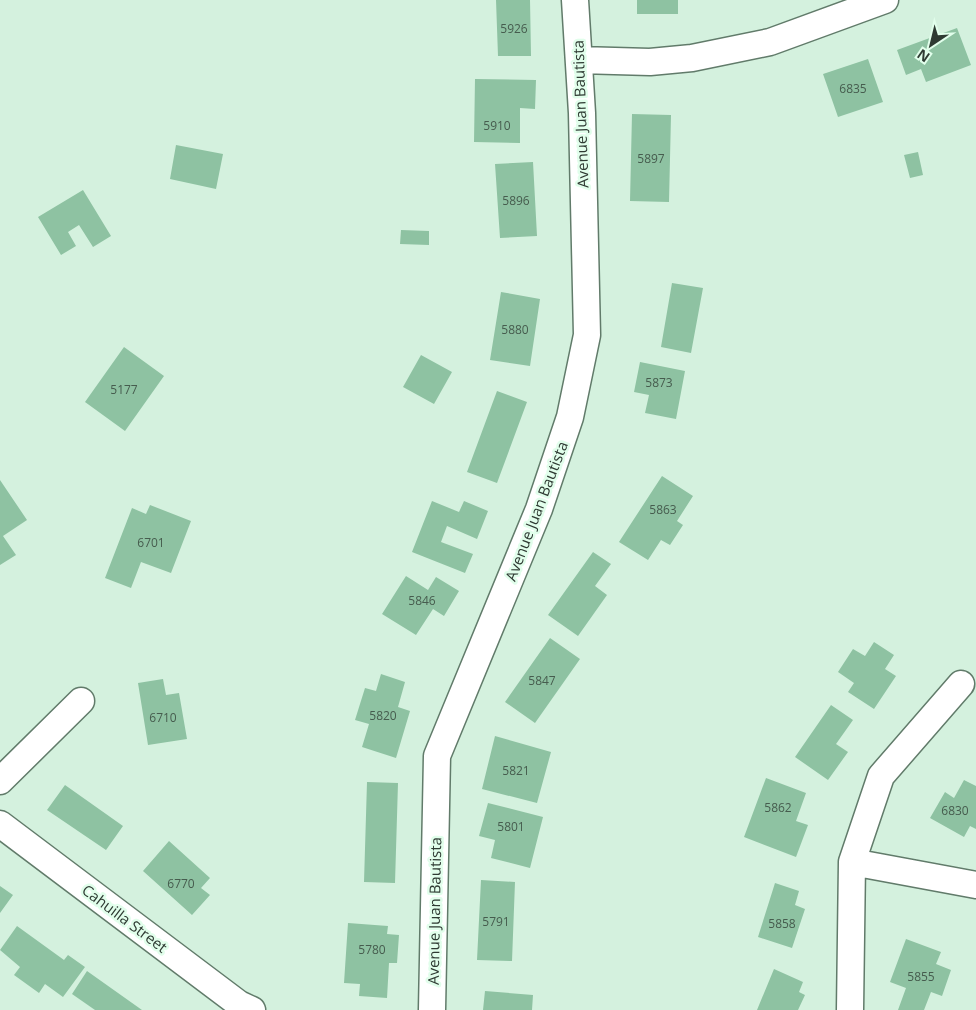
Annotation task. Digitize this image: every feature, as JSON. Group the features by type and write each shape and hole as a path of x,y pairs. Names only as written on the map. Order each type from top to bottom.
{"street":[{"name":"Avenue Juan Bautista","path":"432,1010 437,756 539,509 570,417 586,335 582,113 575,0"},
{"path":"579,60 650,62 692,58 770,42 886,0"},
{"path":"850,1010 852,862 881,776 961,684"},
{"path":"0,781 81,701"},
{"name":"Cahuilla Street","path":"0,824 239,1004 252,1010"},
{"path":"852,862 976,885"}],"building":[{"path":"496,0 530,0 531,56 498,56"},
{"path":"637,0 678,0 678,14 637,14"},
{"path":"957,28 971,65 926,82 921,69 906,75 897,50"},
{"path":"868,59 883,102 838,117 823,74"},
{"path":"475,79 536,80 535,109 520,108 520,143 474,142"},
{"path":"632,114 671,115 669,202 630,201"},
{"path":"176,145 223,154 216,189 170,179"},
{"path":"918,152 923,175 910,178 904,155"},
{"path":"533,162 537,236 500,238 495,164"},
{"path":"83,190 111,236 93,247 79,225 68,232 76,246 61,255 38,217"},
{"path":"401,230 429,231 429,245 400,244"},
{"path":"672,283 703,288 691,353 661,347"},
{"path":"501,292 540,299 530,366 490,360"},
{"path":"124,347 164,376 125,431 85,402"},
{"path":"421,355 452,372 434,404 403,387"},
{"path":"640,362 685,371 676,419 645,413 649,395 634,392"},
{"path":"497,391 527,402 497,483 467,472"},
{"path":"662,476 693,496 677,521 683,525 670,545 661,540 648,560 619,542"},
{"path":"0,480 27,520 3,536 16,555 0,565"},
{"path":"432,501 459,512 464,501 488,511 477,539 447,526 441,542 473,554 465,573 412,552"},
{"path":"150,505 191,521 171,573 141,562 131,588 105,578 132,508 146,514"},
{"path":"593,552 611,564 595,586 607,595 578,636 548,615"},
{"path":"406,576 428,590 436,577 459,591 444,616 433,609 416,635 382,614"},
{"path":"550,638 580,659 535,723 505,702"},
{"path":"874,642 894,655 885,669 896,676 874,709 848,692 854,683 838,672 853,649 865,656"},
{"path":"381,674 405,682 398,707 410,711 396,758 362,747 369,724 355,720 365,688 376,691"},
{"path":"163,679 166,695 179,693 187,739 148,745 138,683"},
{"path":"831,705 853,720 836,744 848,752 828,780 795,757"},
{"path":"495,736 551,752 537,803 482,789"},
{"path":"766,778 806,793 796,821 808,825 796,857 744,837"},
{"path":"964,780 976,786 976,829 970,826 964,837 930,818 945,792 954,798"},
{"path":"367,782 398,783 395,883 364,882"},
{"path":"65,785 123,826 106,850 47,810"},
{"path":"488,803 543,817 530,868 491,858 495,840 479,836"},
{"path":"169,841 210,878 201,888 210,895 192,915 143,871"},
{"path":"481,880 515,882 512,961 477,960"},
{"path":"775,883 799,891 795,905 805,909 792,948 758,937"},
{"path":"0,886 13,895 0,913"},
{"path":"348,923 388,926 387,934 399,935 397,963 389,963 387,998 359,996 360,984 344,983"},
{"path":"17,926 64,960 68,955 85,967 63,997 45,984 39,993 14,975 20,967 0,950"},
{"path":"906,939 941,952 936,964 951,970 942,996 931,992 924,1010 898,1010 906,988 890,982"},
{"path":"774,969 803,982 799,992 805,995 798,1010 757,1010"},
{"path":"87,971 142,1010 95,1010 72,994"},
{"path":"485,991 533,995 532,1010 483,1010"}]}
